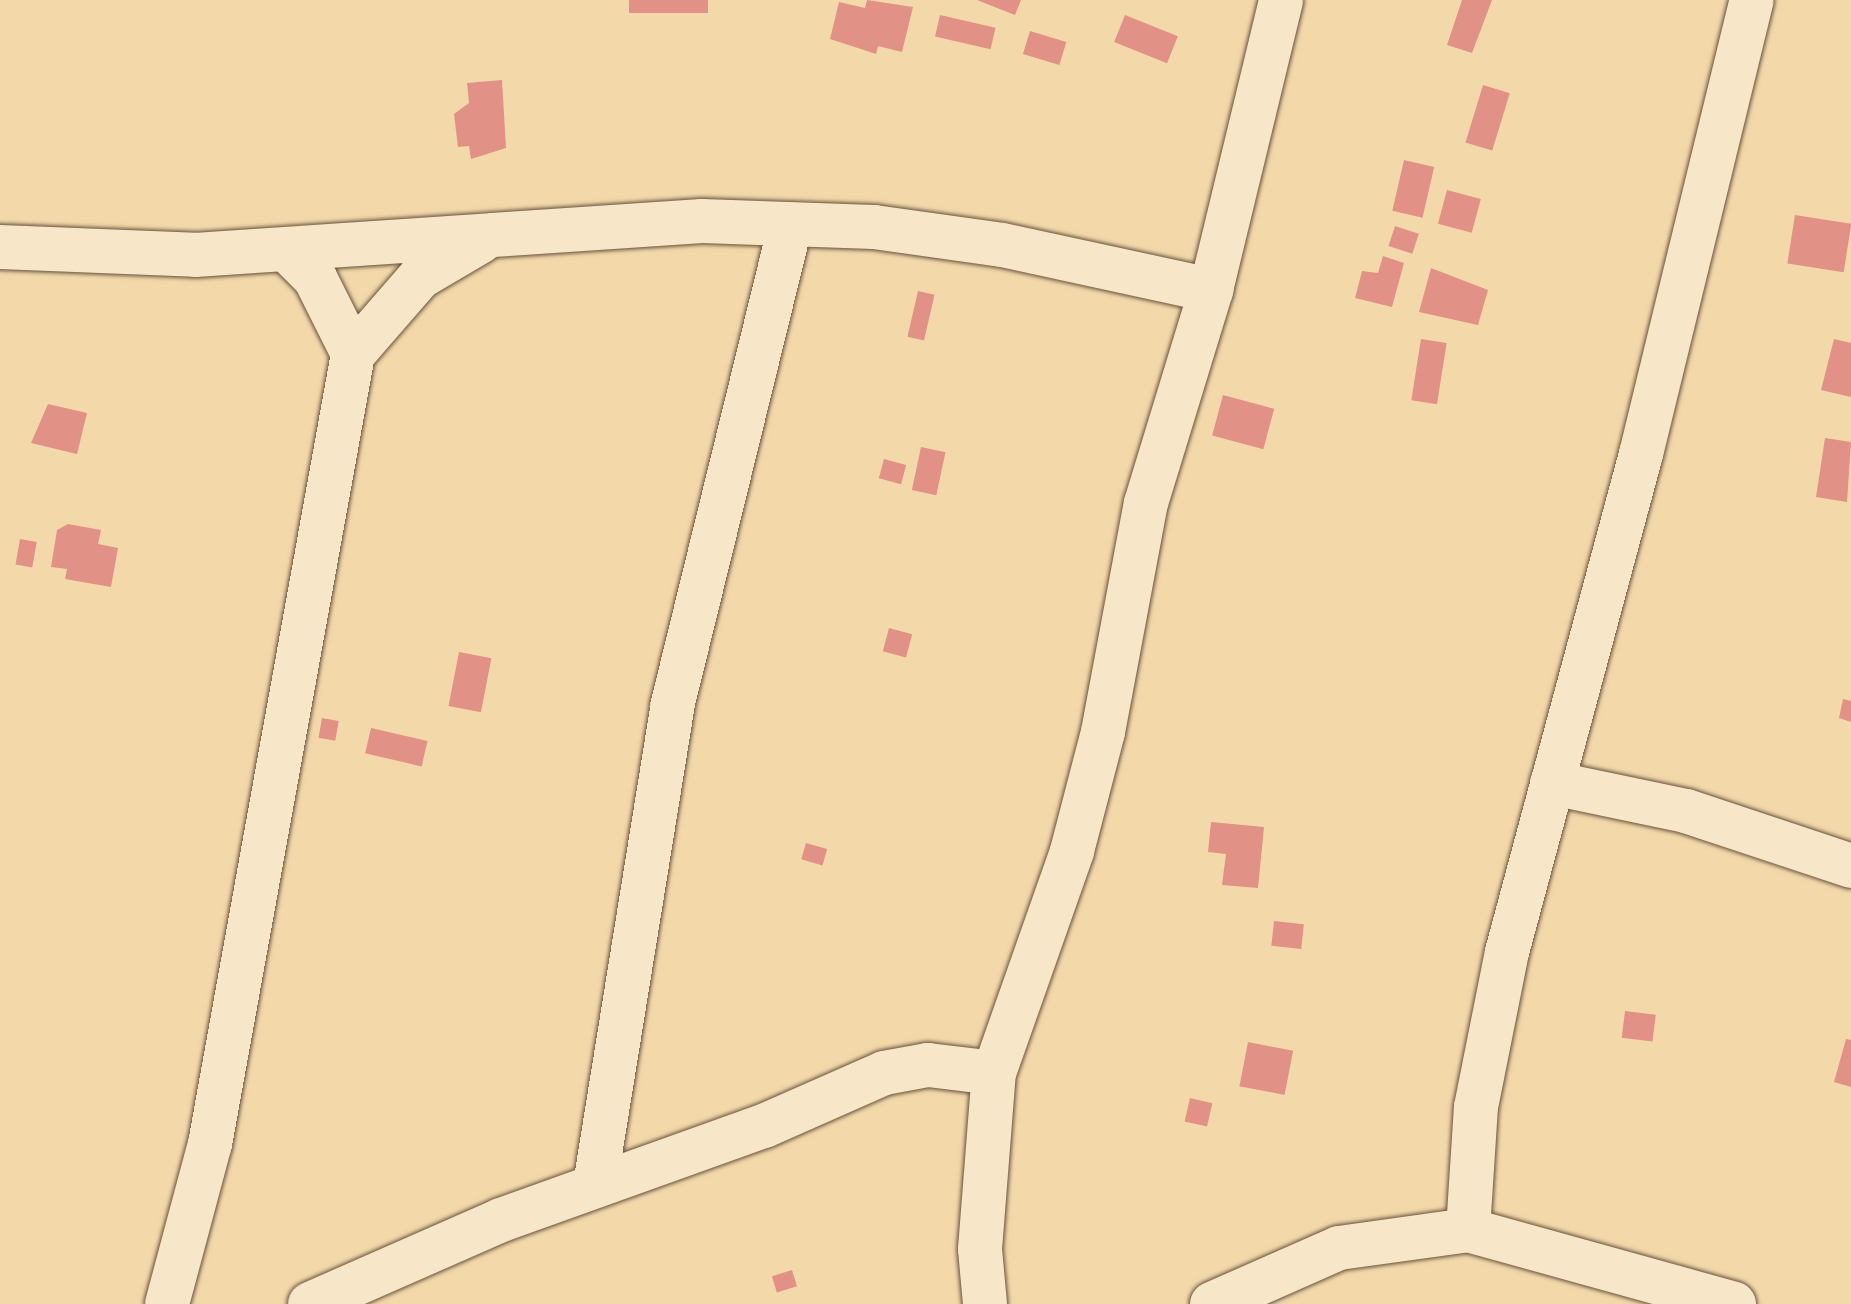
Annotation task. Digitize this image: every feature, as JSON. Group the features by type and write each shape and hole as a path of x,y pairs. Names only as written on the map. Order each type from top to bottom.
{"street":[{"path":"985,1304 980,1249 994,1073 1072,851 1103,732 1146,503 1211,290 1281,0"},
{"path":"1468,1230 1476,1107 1742,3"},
{"path":"0,247 195,255 702,221 790,227 874,227 1002,245 1211,290"},
{"path":"595,1185 672,707 790,227"},
{"path":"167,1304 210,1144 353,354 420,277 491,236"},
{"path":"287,250 315,278 353,354"},
{"path":"1552,783 1686,811 1851,866"},
{"path":"310,1304 595,1185 764,1126 884,1073 928,1065 994,1073"},
{"path":"1212,1304 1339,1248 1468,1230 1734,1304"}],"building":[{"path":"629,0 708,0 708,13 629,13"},
{"path":"867,0 913,7 902,52 878,46 876,54 830,39 839,2 865,8"},
{"path":"977,0 1021,0 1015,15"},
{"path":"1462,0 1492,0 1472,53 1447,45"},
{"path":"940,15 996,28 991,49 935,36"},
{"path":"1125,15 1178,36 1167,63 1114,42"},
{"path":"1030,31 1066,42 1059,65 1023,54"},
{"path":"502,80 506,148 471,159 469,146 458,147 454,114 469,103 467,83"},
{"path":"1483,85 1510,93 1492,151 1465,142"},
{"path":"1404,160 1434,167 1423,218 1392,211"},
{"path":"1447,190 1481,199 1472,233 1438,224"},
{"path":"1795,215 1851,224 1844,272 1787,263"},
{"path":"1395,226 1419,234 1412,254 1389,246"},
{"path":"1383,256 1404,263 1392,307 1355,298 1362,271 1378,273"},
{"path":"1431,268 1488,290 1478,325 1419,312"},
{"path":"918,291 935,295 924,341 907,337"},
{"path":"1421,339 1447,343 1437,404 1411,400"},
{"path":"1834,339 1851,343 1851,397 1821,390"},
{"path":"1223,395 1274,409 1263,449 1212,436"},
{"path":"48,404 87,413 77,454 31,443"},
{"path":"1825,438 1851,442 1847,502 1816,497"},
{"path":"921,447 945,452 936,495 912,490"},
{"path":"884,459 906,465 901,484 879,478"},
{"path":"68,524 101,530 98,544 118,548 111,587 65,579 67,569 51,567 57,530"},
{"path":"20,539 37,542 32,568 15,565"},
{"path":"889,628 912,634 906,657 883,651"},
{"path":"459,652 491,658 481,712 449,706"},
{"path":"1843,699 1851,701 1851,722 1839,718"},
{"path":"322,718 339,721 335,741 319,738"},
{"path":"371,728 428,741 422,766 365,753"},
{"path":"1211,822 1264,827 1258,888 1222,885 1226,854 1208,852"},
{"path":"806,843 827,849 822,865 801,859"},
{"path":"1274,921 1304,924 1301,949 1271,946"},
{"path":"1625,1011 1656,1015 1652,1042 1622,1038"},
{"path":"1846,1039 1851,1040 1851,1087 1834,1082"},
{"path":"1248,1042 1293,1051 1285,1095 1239,1086"},
{"path":"1190,1098 1212,1103 1207,1127 1185,1121"},
{"path":"792,1270 797,1286 777,1292 772,1276"}]}
